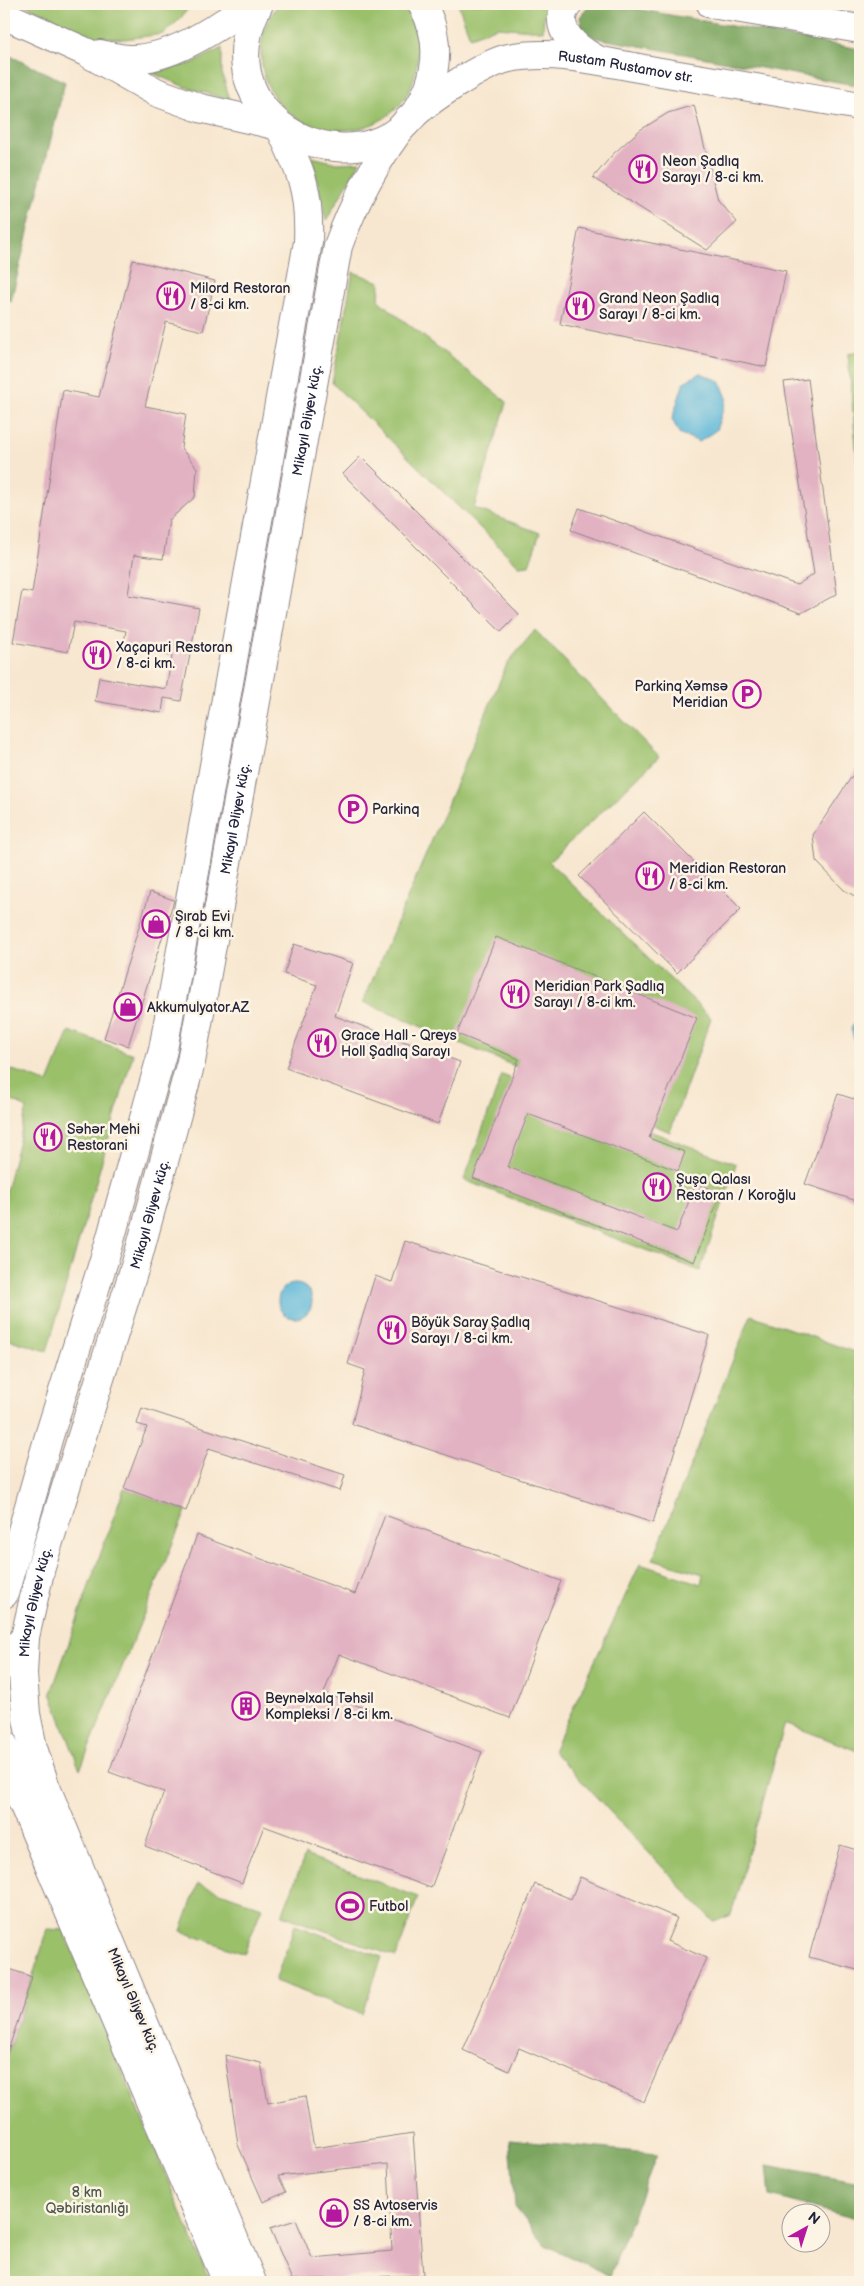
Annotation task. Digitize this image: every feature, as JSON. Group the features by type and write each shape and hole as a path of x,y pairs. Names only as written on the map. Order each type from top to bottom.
{"main road":[{"path":"86,52 131,59 165,53 192,41 252,4"},
{"path":"4,1582 109,1244 165,1041 308,242 307,197 303,176 279,126 260,104 248,78 245,50 250,21 259,4"},
{"name":"Mikayıl Əliyev küç.","path":"252,2282 45,1785 26,1714 22,1674 25,1637 41,1567 138,1256 191,1062 338,246 366,185 424,98 434,73 436,45 430,18 422,4"},
{"path":"568,4 562,17 562,29 570,41 600,62"},
{"path":"711,4 860,29"},
{"path":"4,15 86,52 156,92 200,108 279,126"},
{"name":"Rustam Rustamov str.","path":"279,126 299,138 321,146 345,148 368,144 389,135 455,84 486,66 509,58 563,56 860,106"},
{"path":"4,1594 13,1556"},
{"path":"4,1665 25,1637"},
{"path":"4,1745 19,1794 227,2282"}],"green space":[{"path":"23,4 192,4 179,20 163,34 125,39 93,37"},
{"path":"278,4 401,4 413,24 418,48 417,64 406,97 384,118 357,129 327,129 299,119 276,100 263,71 263,34 267,22"},
{"path":"458,4 545,4 543,31 497,27 470,37"},
{"path":"590,4 609,4 860,49 860,86 596,38 584,30 580,17"},
{"path":"222,48 222,73 230,100 185,87 152,73 193,63"},
{"path":"4,53 65,82 11,301 4,297"},
{"path":"312,157 337,163 360,162 326,221"},
{"path":"353,272 380,282 379,301 507,402 474,508 540,533 529,565 519,566 332,383"},
{"path":"860,352 860,492 848,354"},
{"path":"535,630 659,757 549,862 711,1018 670,1132 363,1002 507,664"},
{"path":"69,1031 133,1054 47,1351 4,1338 4,1199 27,1108 4,1097 4,1070 5,1067 48,1083"},
{"path":"502,1075 736,1164 700,1271 464,1180"},
{"path":"751,1315 860,1354 860,1752 785,1723 731,1915 714,1922 553,1751 640,1564 701,1584 703,1574 653,1559"},
{"path":"124,1488 186,1511 80,1770 51,1693"},
{"name":"Futbol","path":"305,1855 418,1897 396,1957 282,1915"},
{"path":"198,1884 262,1907 244,1954 181,1931"},
{"path":"295,1925 382,1957 362,2014 275,1981"},
{"name":"8 km Qəbiristanlığı","path":"48,1929 64,1930 210,2282 4,2282 4,2064"},
{"path":"510,2139 657,2154 610,2276 545,2245 515,2207"},
{"path":"767,2165 860,2182 860,2220 832,2213 832,2204 800,2204 770,2196"}],"water":[{"path":"700,373 720,381 727,398 716,430 699,442 679,433 672,419 684,382"},
{"path":"860,1018 860,1042 854,1039 851,1029 856,1020"},
{"path":"295,1284 302,1285 307,1289 311,1294 311,1308 307,1313 302,1317 295,1318 288,1317 283,1313 279,1308 278,1301 279,1294 283,1289 288,1285"}],"building":[{"path":"694,105 718,200 737,222 707,250 593,178 613,154 640,130 668,113"},
{"path":"579,228 786,271 766,367 560,324"},
{"path":"133,260 215,281 203,331 166,322 145,406 186,414 181,448 197,468 195,497 169,520 163,559 134,555 128,595 199,608 181,701 164,698 162,713 95,701 99,677 166,689 172,656 123,647 126,631 74,622 68,652 13,642 22,591 32,593 63,390 99,397"},
{"path":"808,379 837,594 801,613 571,530 579,508 797,585 814,574 784,382"},
{"path":"361,456 519,614 501,632 343,474"},
{"path":"860,764 860,899 844,890 816,861 813,835"},
{"path":"644,812 741,909 677,973 579,876"},
{"path":"150,892 174,900 128,1046 104,1038"},
{"path":"496,937 697,1018 649,1138 685,1152 678,1171 528,1114 508,1167 677,1232 696,1183 721,1193 694,1262 473,1178 519,1059 457,1034"},
{"path":"294,944 353,963 335,1016 460,1062 438,1124 286,1068 317,985 284,974"},
{"path":"838,1094 860,1101 860,1202 805,1184"},
{"path":"405,1241 709,1335 653,1523 352,1424 365,1370 348,1364 375,1276 392,1282"},
{"path":"142,1408 345,1475 340,1491 209,1448 186,1511 124,1488 147,1427 137,1424"},
{"name":"Beynəlxalq Təhsil Kompleksi / 8-ci km.","path":"385,1515 561,1581 510,1718 339,1654 324,1693 482,1752 431,1888 264,1826 242,1883 145,1846 164,1792 109,1772 197,1535 355,1594"},
{"path":"840,1845 860,1851 860,1958 857,1970 809,1957"},
{"path":"580,1877 677,1918 667,1941 706,1958 644,2102 519,2048 509,2071 463,2050 535,1884 571,1899"},
{"path":"4,1967 32,1977 7,2054 4,2054"},
{"path":"225,2055 261,2063 268,2103 305,2096 314,2148 413,2133 423,2275 292,2280 270,2228 296,2220 312,2258 392,2251 388,2164 278,2176 286,2192 263,2202 238,2145"}],"place":[{"name":"Neon Şadlıq Sarayı / 8-ci km.","path":"643,169"},
{"name":"Milord Restoran / 8-ci km.","path":"171,296"},
{"name":"Grand Neon Şadlıq Sarayı / 8-ci km.","path":"580,306"},
{"name":"Xaçapuri Restoran / 8-ci km.","path":"97,655"},
{"name":"Parkinq Xəmsə Meridian","path":"747,694"},
{"name":"Parkinq","path":"353,809"},
{"name":"Meridian Restoran / 8-ci km.","path":"650,876"},
{"name":"Şırab Evi / 8-ci km.","path":"156,924"},
{"name":"Meridian Park Şadlıq Sarayı / 8-ci km.","path":"515,994"},
{"name":"Akkumulyator.AZ","path":"128,1007"},
{"name":"Grace Hall - Qreys Holl Şadlıq Sarayı","path":"322,1043"},
{"name":"Səhər Mehi Restorani","path":"48,1137"},
{"name":"Şuşa Qalası Restoran / Koroğlu","path":"657,1187"},
{"name":"Böyük Saray Şadlıq Sarayı / 8-ci km.","path":"392,1330"},
{"name":"Beynəlxalq Təhsil Kompleksi / 8-ci km.","path":"246,1706"},
{"name":"Futbol","path":"350,1906"},
{"name":"SS Avtoservis / 8-ci km.","path":"334,2213"}]}
